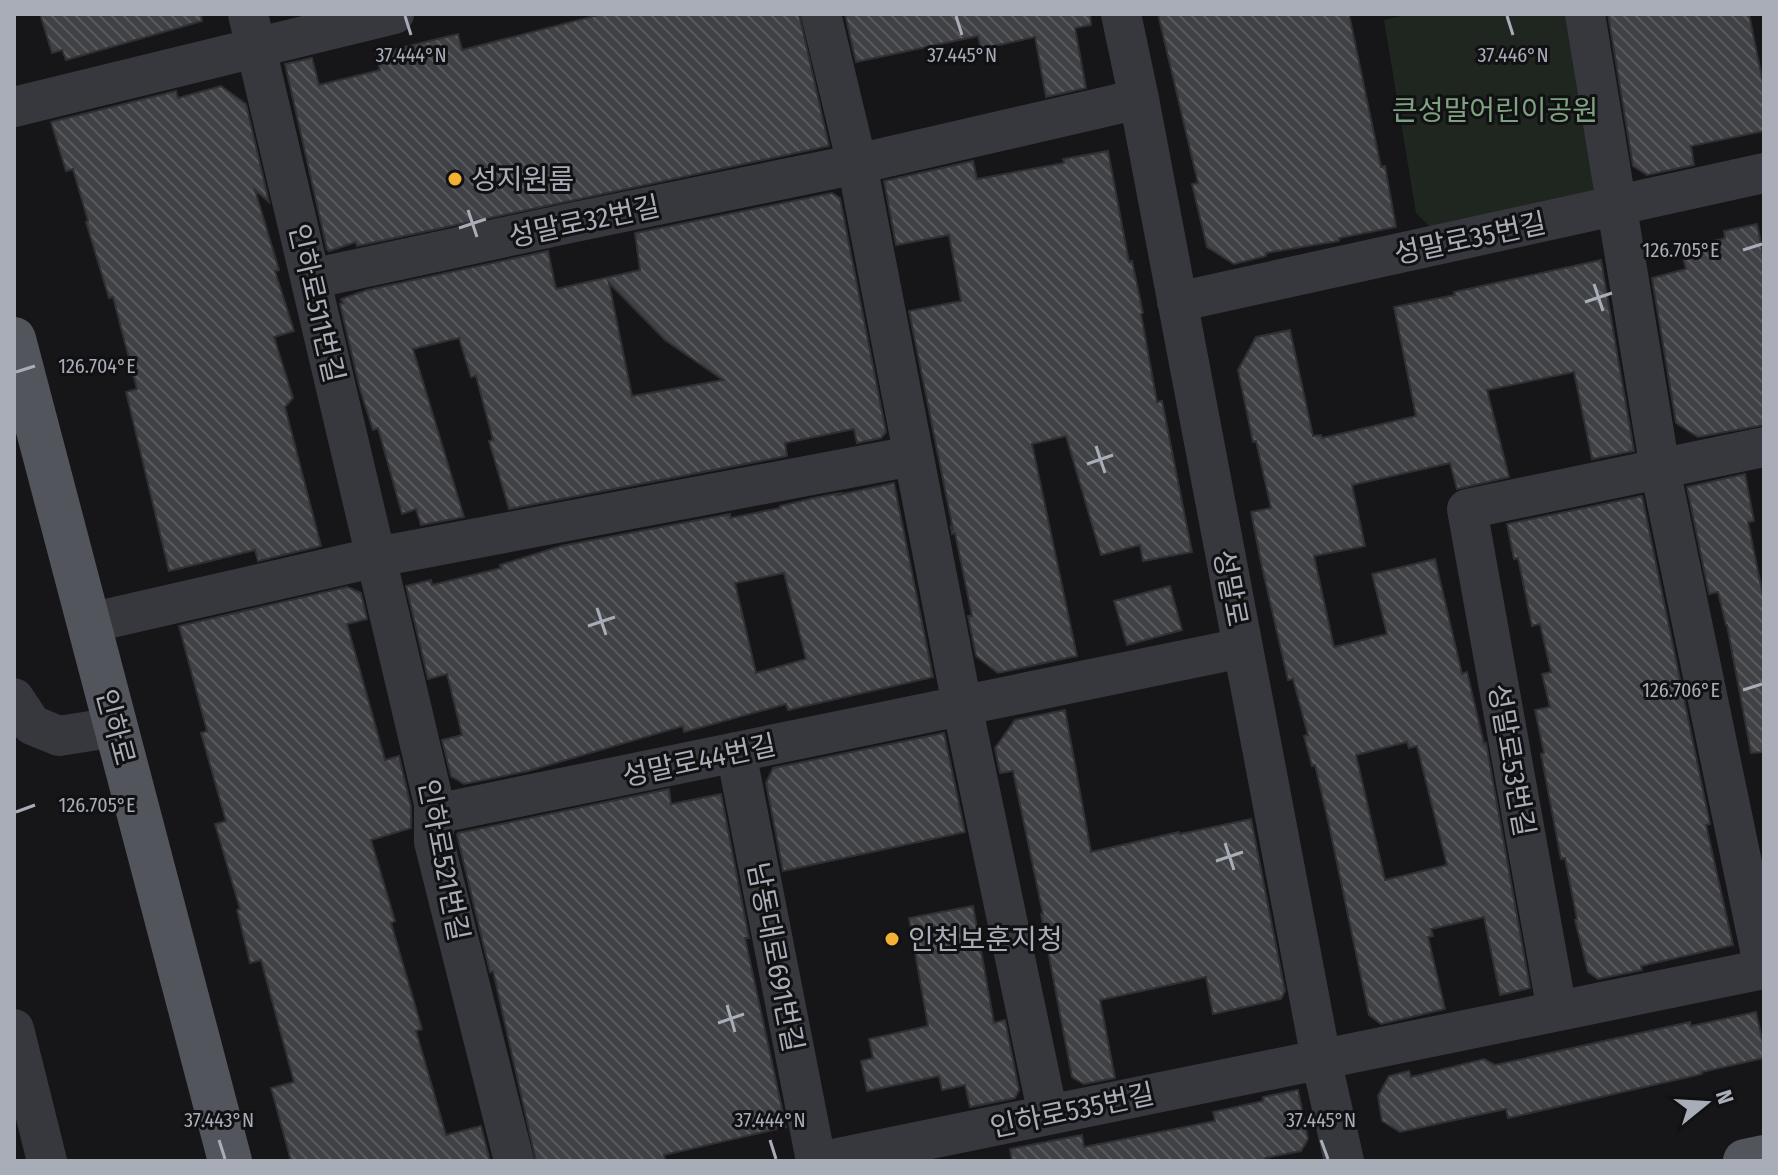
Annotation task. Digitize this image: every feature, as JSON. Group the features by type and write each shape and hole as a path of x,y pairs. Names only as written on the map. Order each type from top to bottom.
{"main road":[{"name":"인하로","path":"14,339 230,1161"},
{"path":"1745,1161 1764,1157"}],"street":[{"path":"14,107 253,31 394,14"},
{"path":"821,14 857,164 962,705 1048,1115"},
{"name":"성말로","path":"1121,14 1321,1059 1344,1161"},
{"path":"1321,1059 1764,969 1660,469 1585,14"},
{"name":"인하로511번길","path":"253,31 377,557"},
{"name":"성말로32번길","path":"311,279 857,164 1139,99"},
{"name":"성말로35번길","path":"1177,302 1764,173"},
{"path":"1660,469 1764,447"},
{"path":"89,623 377,557 912,456"},
{"name":"성말로53번길","path":"1557,1011 1467,509 1660,469"},
{"name":"인하로521번길","path":"377,557 435,814 434,842 514,1161"},
{"name":"성말로44번길","path":"435,814 1242,648"},
{"path":"14,698 32,725 59,736 116,727"},
{"name":"남동대로691번길","path":"736,752 816,1161"},
{"path":"14,1029 47,1161"},
{"name":"인하로535번길","path":"823,1161 1321,1059"}],"green space":[{"name":"큰성말어린이공원","path":"1410,14 1574,14 1603,184 1591,200 1434,231 1416,213 1384,20"}],"building":[{"path":"40,14 201,14 202,21 66,60 62,50 52,53"},
{"path":"602,14 799,14 829,146 357,246 356,242 329,251 327,249 285,64 312,58 319,85 380,70 376,54 458,34 462,50"},
{"path":"845,14 1090,14 1091,25 1075,28 1086,88 1046,97 1035,37 981,49 978,36 856,62"},
{"path":"1158,14 1349,14 1381,167 1385,166 1396,227 1339,238 1339,241 1266,253 1266,256 1234,264 1207,247 1192,184 1198,183"},
{"path":"1608,14 1749,14 1764,88 1764,131 1691,146 1694,165 1647,175 1633,166"},
{"path":"221,86 246,104 269,202 255,190 294,331 274,337 293,398 285,407 321,546 258,561 255,550 169,571 126,392 137,389 113,297 109,298 73,169 66,171 51,122 176,91 178,98"},
{"path":"1108,151 1129,262 1132,261 1143,313 1157,402 1162,401 1192,552 1143,561 1140,545 1101,555 1066,436 1032,444 1077,656 998,673 976,656 968,616 972,616 955,533 952,534 909,311 961,301 949,235 896,245 884,181 973,161 977,179 1064,163 1063,159"},
{"path":"832,193 840,198 886,432 881,438 857,443 854,429 785,443 787,456 509,509 489,441 493,440 476,376 471,377 459,338 413,349 464,517 421,525 416,509 402,514 378,428 373,430 360,389 341,299 367,290 548,251 556,289 640,270 635,233","holes":["609,283 665,340 723,380 632,396"]},
{"path":"1757,224 1764,259 1764,425 1698,437 1676,423 1652,278 1686,269 1681,250 1725,238 1724,231"},
{"path":"1601,260 1634,451 1592,459 1574,372 1487,390 1509,477 1457,489 1450,463 1352,485 1365,546 1314,556 1334,647 1387,634 1372,574 1435,559 1462,674 1467,672 1486,743 1530,988 1500,995 1484,917 1431,929 1433,936 1428,937 1445,1009 1381,1024 1369,1015 1329,825 1315,765 1312,766 1304,736 1308,735 1293,679 1288,680 1262,567 1251,512 1271,508 1238,370 1256,337 1290,330 1313,436 1321,435 1322,438 1416,416 1394,307 1455,295 1454,292","holes":["1407,742 1409,748 1417,746 1447,865 1385,880 1356,755"]},
{"path":"1745,474 1754,521 1748,522 1764,601 1764,752 1751,753 1727,625 1718,592 1709,594 1687,487"},
{"path":"894,483 933,677 788,710 786,704 684,732 683,726 528,771 464,784 451,776 442,740 462,735 447,674 428,679 406,586 431,580 432,585 501,568 500,565 561,546 730,514 730,518 840,493 838,495","holes":["784,573 806,659 756,673 735,583"]},
{"path":"1642,496 1710,824 1706,825 1733,945 1598,979 1588,972 1575,920 1565,858 1561,859 1541,754 1544,753 1535,710 1550,707 1542,674 1551,672 1540,624 1532,626 1518,558 1514,559 1507,524"},
{"path":"1170,586 1182,630 1127,645 1114,601"},
{"path":"347,587 361,593 367,619 347,624 385,760 399,756 411,807 411,828 371,840 422,1029 416,1031 446,1135 481,1126 490,1161 291,1161 271,1088 294,1082 261,960 250,963 237,910 240,909 215,824 226,821 201,733 207,731 179,626"},
{"path":"1065,710 1091,852 1251,819 1285,991 1281,999 1213,1014 1206,977 1100,1000 1115,1078 1084,1084 1072,1077 1013,771 1000,773 995,748 1015,720"},
{"path":"944,733 965,832 783,871 766,783 773,768"},
{"path":"669,789 671,804 721,794 749,938 745,938 786,1127 664,1155 666,1161 536,1161 493,971 490,972 457,835"},
{"path":"973,906 994,1023 1005,1020 1019,1090 1015,1098 970,1107 965,1085 942,1090 939,1076 867,1091 861,1061 873,1058 869,1039 928,1026 909,918"},
{"path":"1756,1012 1764,1058 1508,1118 1506,1109 1400,1132 1382,1121 1378,1096 1389,1076 1409,1071 1411,1077 1484,1059 1495,1065 1690,1022 1691,1026"},
{"path":"1298,1090 1308,1139 1301,1151 1265,1158 1266,1161 1012,1161 1010,1149 1082,1135 1084,1147 1215,1121 1213,1112"}],"place":[{"name":"성지원룸","path":"455,179"},
{"name":"인천보훈지청","path":"892,939"}]}
